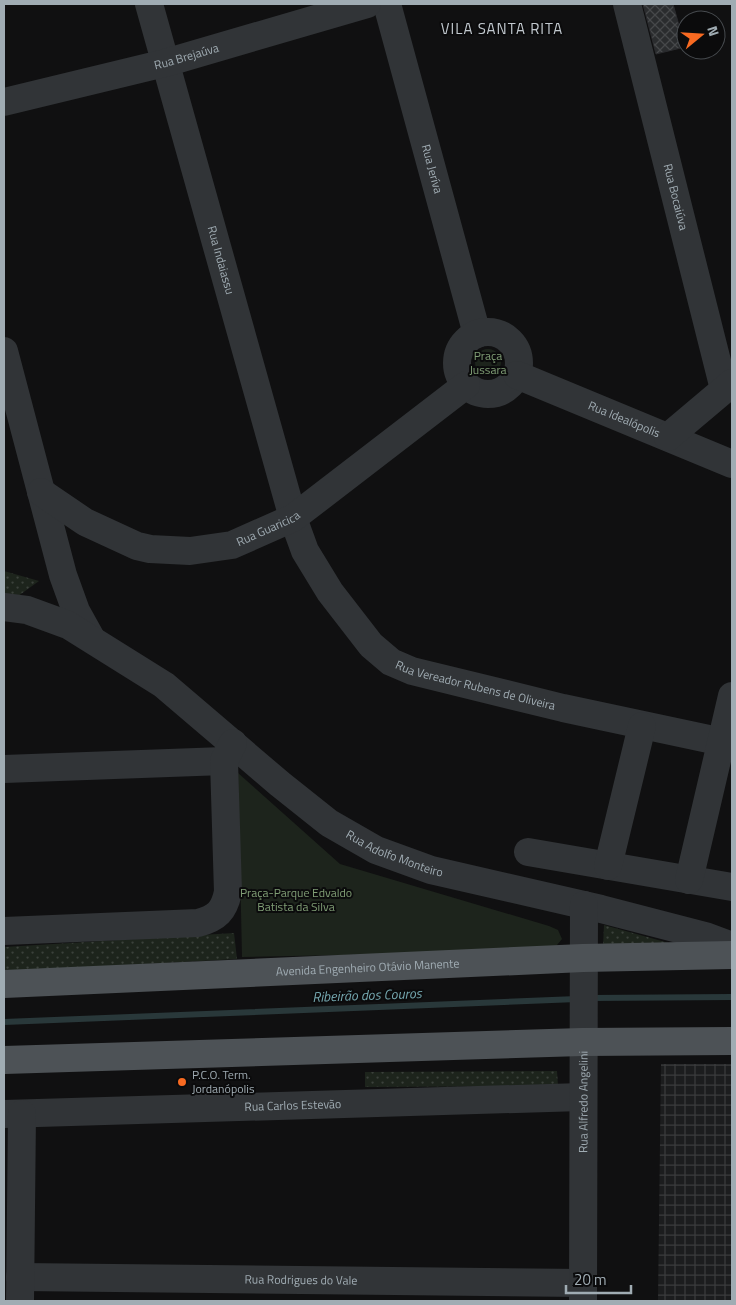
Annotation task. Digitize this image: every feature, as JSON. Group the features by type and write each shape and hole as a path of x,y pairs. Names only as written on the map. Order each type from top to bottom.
{"main road":[{"name":"Avenida Engenheiro Otávio Manente","path":"4,984 583,967 732,955"},
{"path":"4,1060 582,1032 732,1040"}],"street":[{"name":"Rua Indaiassu","path":"149,4 293,518"},
{"name":"Rua Brejaúva","path":"4,102 165,63 367,4"},
{"name":"Rua Jeríva","path":"387,4 477,334"},
{"name":"Rua Bocaiúva","path":"626,4 728,386"},
{"path":"497,333 514,345 519,365 517,375 504,390 494,394 484,394 466,385 457,367 458,356 465,343 477,334 497,333"},
{"path":"4,351 63,574"},
{"name":"Rua Idealópolis","path":"517,375 732,464"},
{"name":"Rua Guaricica","path":"41,492 106,533 150,549 190,551 222,547 250,538 293,518 466,385"},
{"path":"668,437 728,386"},
{"name":"Rua Vereador Rubens de Oliveira","path":"293,518 305,552 330,592 371,645 391,662 412,671 642,726 727,743"},
{"name":"Rua Adolfo Monteiro","path":"17,609 54,594 63,574"},
{"name":"Rua Adolfo Monteiro","path":"63,574 76,612 91,638"},
{"name":"Rua Adolfo Monteiro","path":"17,609 68,625 164,685 228,752 280,784 329,823 376,850 431,870 584,905 706,936 732,946"},
{"path":"689,880 727,743 732,696"},
{"path":"608,866 642,726"},
{"path":"4,769 228,752 228,892 223,911 198,923 4,931"},
{"path":"528,852 732,887"},
{"name":"Rua Alfredo Angelini","path":"583,1292 582,1032 584,905"},
{"name":"Rua Carlos Estevão","path":"13,1114 582,1097"},
{"path":"13,1114 20,1289"},
{"name":"Rua Rodrigues do Vale","path":"20,1289 583,1292"}],"shaded area":[{"path":"661,1064 732,1064 732,1301 658,1301"}],"green space":[{"name":"Praça Jussara","path":"488,349 497,353 501,362 497,371 488,375 479,371 475,362 479,353"},
{"path":"4,571 39,581 14,599 4,598"},
{"name":"Praça-Parque Edvaldo Batista da Silva","path":"238,773 340,864 549,926 558,930 562,939 552,951 242,957"},
{"path":"604,925 676,945 603,947"},
{"path":"234,933 237,959 4,972 4,947"},
{"path":"557,1071 558,1086 365,1087 365,1072"}],"building":[{"path":"643,4 673,4 676,15 676,49 656,54"}],"waterway":[{"name":"Ribeirão dos Couros","path":"590,998 732,997"},
{"name":"Ribeirão dos Couros","path":"4,1022 577,999"}],"place":[{"name":"P.C.O. Term. Jordanópolis","path":"182,1082"}],"district":[{"name":"VILA SANTA RITA","path":"502,29"}]}
